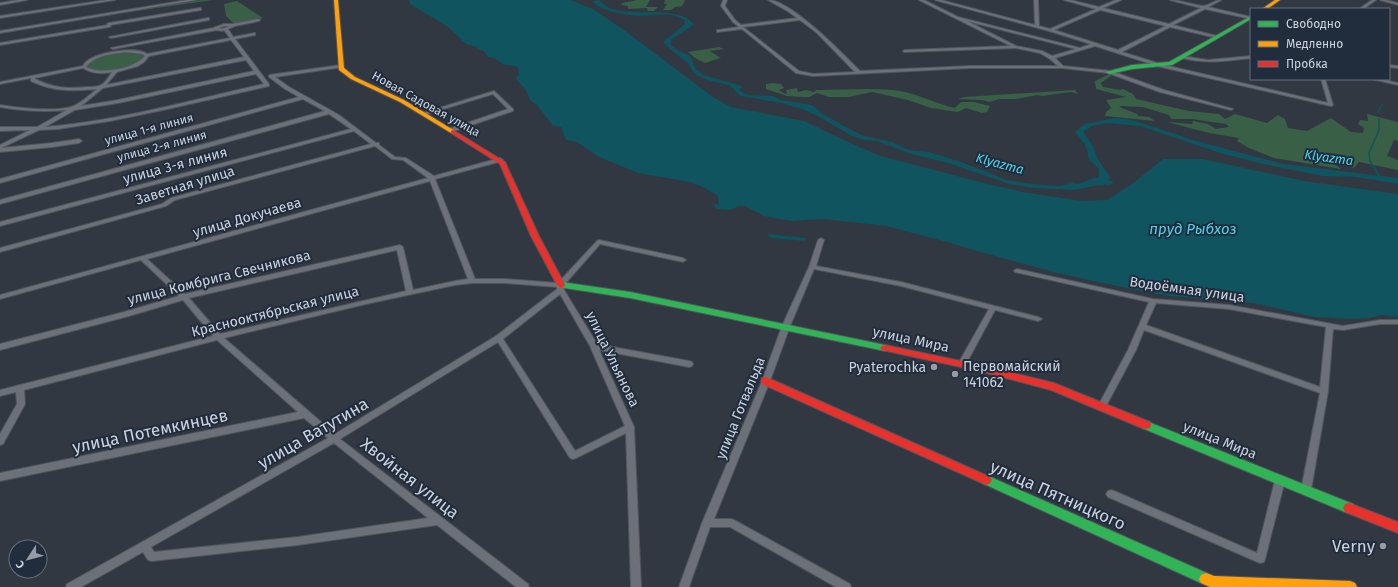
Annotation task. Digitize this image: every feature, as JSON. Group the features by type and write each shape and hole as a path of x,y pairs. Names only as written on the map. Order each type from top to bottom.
{"street":[{"path":"0,4 25,0"},
{"path":"108,0 112,14"},
{"path":"0,17 113,0"},
{"path":"0,32 194,0"},
{"path":"336,0 341,68 271,76 287,88 330,112 377,144 394,158 404,159 432,178 472,281"},
{"path":"725,0 723,6 742,27 798,72 813,75 970,67 1062,67 1109,72 1162,90 1231,109"},
{"path":"770,0 790,11 818,32 858,72"},
{"path":"921,0 1016,47"},
{"path":"937,0 1037,26 1120,51 1163,66 1331,105 1323,80"},
{"path":"1036,0 1037,26"},
{"path":"1066,0 1216,37"},
{"path":"1050,30 1119,0"},
{"path":"1172,0 1250,18"},
{"path":"1120,51 1219,0"},
{"path":"1266,8 1278,0"},
{"path":"1362,8 1374,0"},
{"path":"1385,0 1398,3"},
{"path":"0,44 202,9 210,20 111,37"},
{"path":"105,15 109,25 114,50"},
{"path":"959,18 1081,49"},
{"path":"1109,72 1132,67 1163,66 1170,64 1250,18"},
{"path":"718,31 800,19"},
{"path":"215,29 218,24 233,25 258,20"},
{"path":"0,83 84,67 86,63 93,59 114,50 215,29 226,30 232,28 233,25"},
{"path":"0,129 57,127 125,116 267,84 226,30"},
{"path":"114,50 137,51 146,55 254,34"},
{"path":"1052,58 1096,44"},
{"path":"905,51 1016,47 1041,52 1052,58 1062,67"},
{"path":"84,67 86,70 94,72 116,70 139,64 145,60 146,55"},
{"path":"1183,57 1195,61 1250,57"},
{"path":"33,77 33,80 43,86 64,89 102,87 247,58"},
{"name":"Новая Садовая улица","path":"341,68 351,77 391,96 500,160"},
{"path":"0,148 74,108 112,78 116,70"},
{"path":"0,106 22,109 74,108 109,103 257,72"},
{"path":"1379,80 1398,84"},
{"path":"422,114 494,92 511,110 451,130"},
{"name":"улица 1-я линия","path":"0,181 304,97"},
{"name":"улица 2-я линия","path":"0,202 330,112"},
{"name":"улица 3-я линия","path":"0,224 355,129"},
{"path":"0,148 45,146 79,141"},
{"name":"Заветная улица","path":"0,250 164,205 172,199 377,144"},
{"name":"улица Докучаева","path":"0,297 500,160"},
{"name":"улица Ульянова","path":"500,160 503,163 535,236 594,346 630,427 636,587"},
{"name":"улица Готвальда","path":"684,587 707,523 766,381 786,326 812,266 821,240"},
{"name":"улица Ватутина","path":"72,587 334,439 499,338 561,287 599,242 683,260"},
{"name":"улица Комбрига Свечникова","path":"0,347 184,297 400,247 410,292"},
{"name":"Хвойная улица","path":"142,258 184,297 218,337 334,439 524,587"},
{"path":"812,266 901,284 1038,319"},
{"name":"Водоёмная улица","path":"1017,271 1153,300 1229,307 1342,328 1380,322 1398,322"},
{"name":"Краснооктябрьская улица","path":"0,393 218,337 410,292 472,281 505,280 561,287"},
{"name":"улица Мира","path":"561,287 630,295 786,326 962,364 1054,387 1398,528"},
{"path":"1102,406 1132,350 1153,300"},
{"path":"962,364 993,308"},
{"path":"1142,326 1324,392"},
{"path":"1306,490 1324,392 1330,326"},
{"path":"499,338 573,456 630,427"},
{"path":"594,346 689,364"},
{"name":"улица Пятницкого","path":"766,381 1213,582 1350,587"},
{"path":"0,442 21,404 20,388"},
{"name":"улица Потемкинцев","path":"0,477 306,414"},
{"path":"1111,494 1260,559 1280,480"},
{"path":"145,547 152,557 298,541 438,521"},
{"path":"707,523 731,523 846,587"}],"green space":[{"path":"201,0 213,0 115,14 120,13"},
{"path":"637,0 650,0 646,7 658,7 654,11 648,11 647,8 628,9 628,6 621,5 622,3"},
{"path":"665,0 685,0 682,6 675,7 671,10 663,10 667,4 664,4"},
{"path":"237,1 263,18 235,25 226,16 224,4"},
{"path":"719,47 724,49 710,51 721,58 705,63 695,58 688,52"},
{"path":"129,52 142,54 145,56 133,65 116,70 100,71 88,66 95,59 100,57"},
{"path":"1110,74 1112,75 1101,83 1103,87 1120,90 1123,89 1133,94 1136,99 1189,111 1219,114 1225,119 1235,114 1267,123 1278,115 1285,119 1288,128 1307,131 1331,118 1351,132 1363,133 1364,128 1358,124 1360,120 1368,121 1367,114 1398,122 1398,141 1394,140 1387,156 1398,160 1398,170 1359,162 1354,168 1332,162 1341,169 1274,158 1249,148 1237,141 1239,138 1209,133 1167,122 1192,124 1193,121 1208,124 1216,129 1229,127 1226,124 1192,119 1171,119 1169,115 1143,107 1119,106 1139,116 1149,117 1155,121 1105,116 1106,112 1111,108 1106,100 1126,97 1096,89 1095,81"},
{"path":"766,84 781,84 784,88 779,90 785,94 787,93 786,90 797,88 798,92 806,90 814,92 816,90 884,89 909,93 955,108 961,102 974,102 990,106 987,112 982,113 966,108 958,112 931,108 908,100 872,92 849,97 829,97 817,93 809,97 787,96 766,89"},
{"path":"1075,90 1078,94 1071,92 1042,96 1038,95 1016,99 999,99 990,102 982,100 958,99 964,97"}],"water":[{"name":"пруд Рыбхоз","path":"409,0 570,0 593,9 624,30 713,97 731,107 804,121 881,156 1023,192 1082,201 1107,200 1132,184 1163,159 1203,159 1304,181 1398,194 1398,317 1382,315 1369,318 1352,319 1315,317 1253,303 1169,296 1057,273 886,226 823,219 792,221 764,216 745,206 739,206 730,210 717,209 713,205 719,204 718,196 703,187 690,182 638,173 599,157 577,142 566,140 561,127 553,126 537,105 530,100 526,90 515,78 519,75 518,67 503,64 494,58 488,57 484,51 477,49 477,47 466,44 448,27 410,4"},
{"path":"599,0 608,7 619,11 659,12 684,17 693,23 693,25 672,39 670,44 675,49 690,56 696,69 704,75 742,86 743,87 739,89 743,93 750,95 773,96 781,100 812,105 824,115 861,135 892,142 909,150 929,152 961,162 1007,180 1059,186 1072,183 1078,184 1094,178 1099,178 1099,169 1089,159 1086,146 1075,132 1086,123 1113,118 1127,119 1142,123 1196,141 1283,164 1398,178 1398,184 1356,177 1323,176 1263,164 1220,153 1140,126 1108,123 1092,126 1084,131 1084,133 1093,146 1097,158 1110,177 1109,180 1114,183 1107,185 1103,184 1105,186 1099,185 1073,190 1034,188 1009,184 948,163 911,154 877,141 864,140 852,136 816,115 802,109 781,103 741,96 730,86 705,79 695,74 689,64 663,42 685,24 684,20 679,17 668,15 639,16 613,12 601,7 593,1"},
{"path":"767,235 805,238 805,241 772,238"}],"waterway":[{"path":"1378,113 1382,104"},
{"path":"1379,119 1379,130 1369,153 1370,161 1380,177"}],"traffic: fast":[{"path":"1109,72 1132,67 1170,64 1250,18"},
{"path":"561,285 630,295 885,348"},
{"path":"1146,425 1349,508"},
{"path":"986,480 1206,579"}],"traffic: slow":[{"path":"336,0 341,69 353,78 402,101 453,132"},
{"path":"1266,8 1278,0"},
{"path":"1206,579 1213,582 1350,587"}],"traffic: jam":[{"path":"453,132 503,163 535,236 561,285"},
{"path":"885,348 975,367 1054,387 1146,425"},
{"path":"766,381 986,480"},
{"path":"1349,508 1398,528"}],"place":[{"name":"Pyaterochka","path":"934,367"},
{"name":"Первомайский 141062","path":"955,374"},
{"name":"Verny","path":"1383,546"}],"water label":[{"name":"Klyazma","path":"1329,157"},
{"name":"Klyazma","path":"1000,163"}]}
